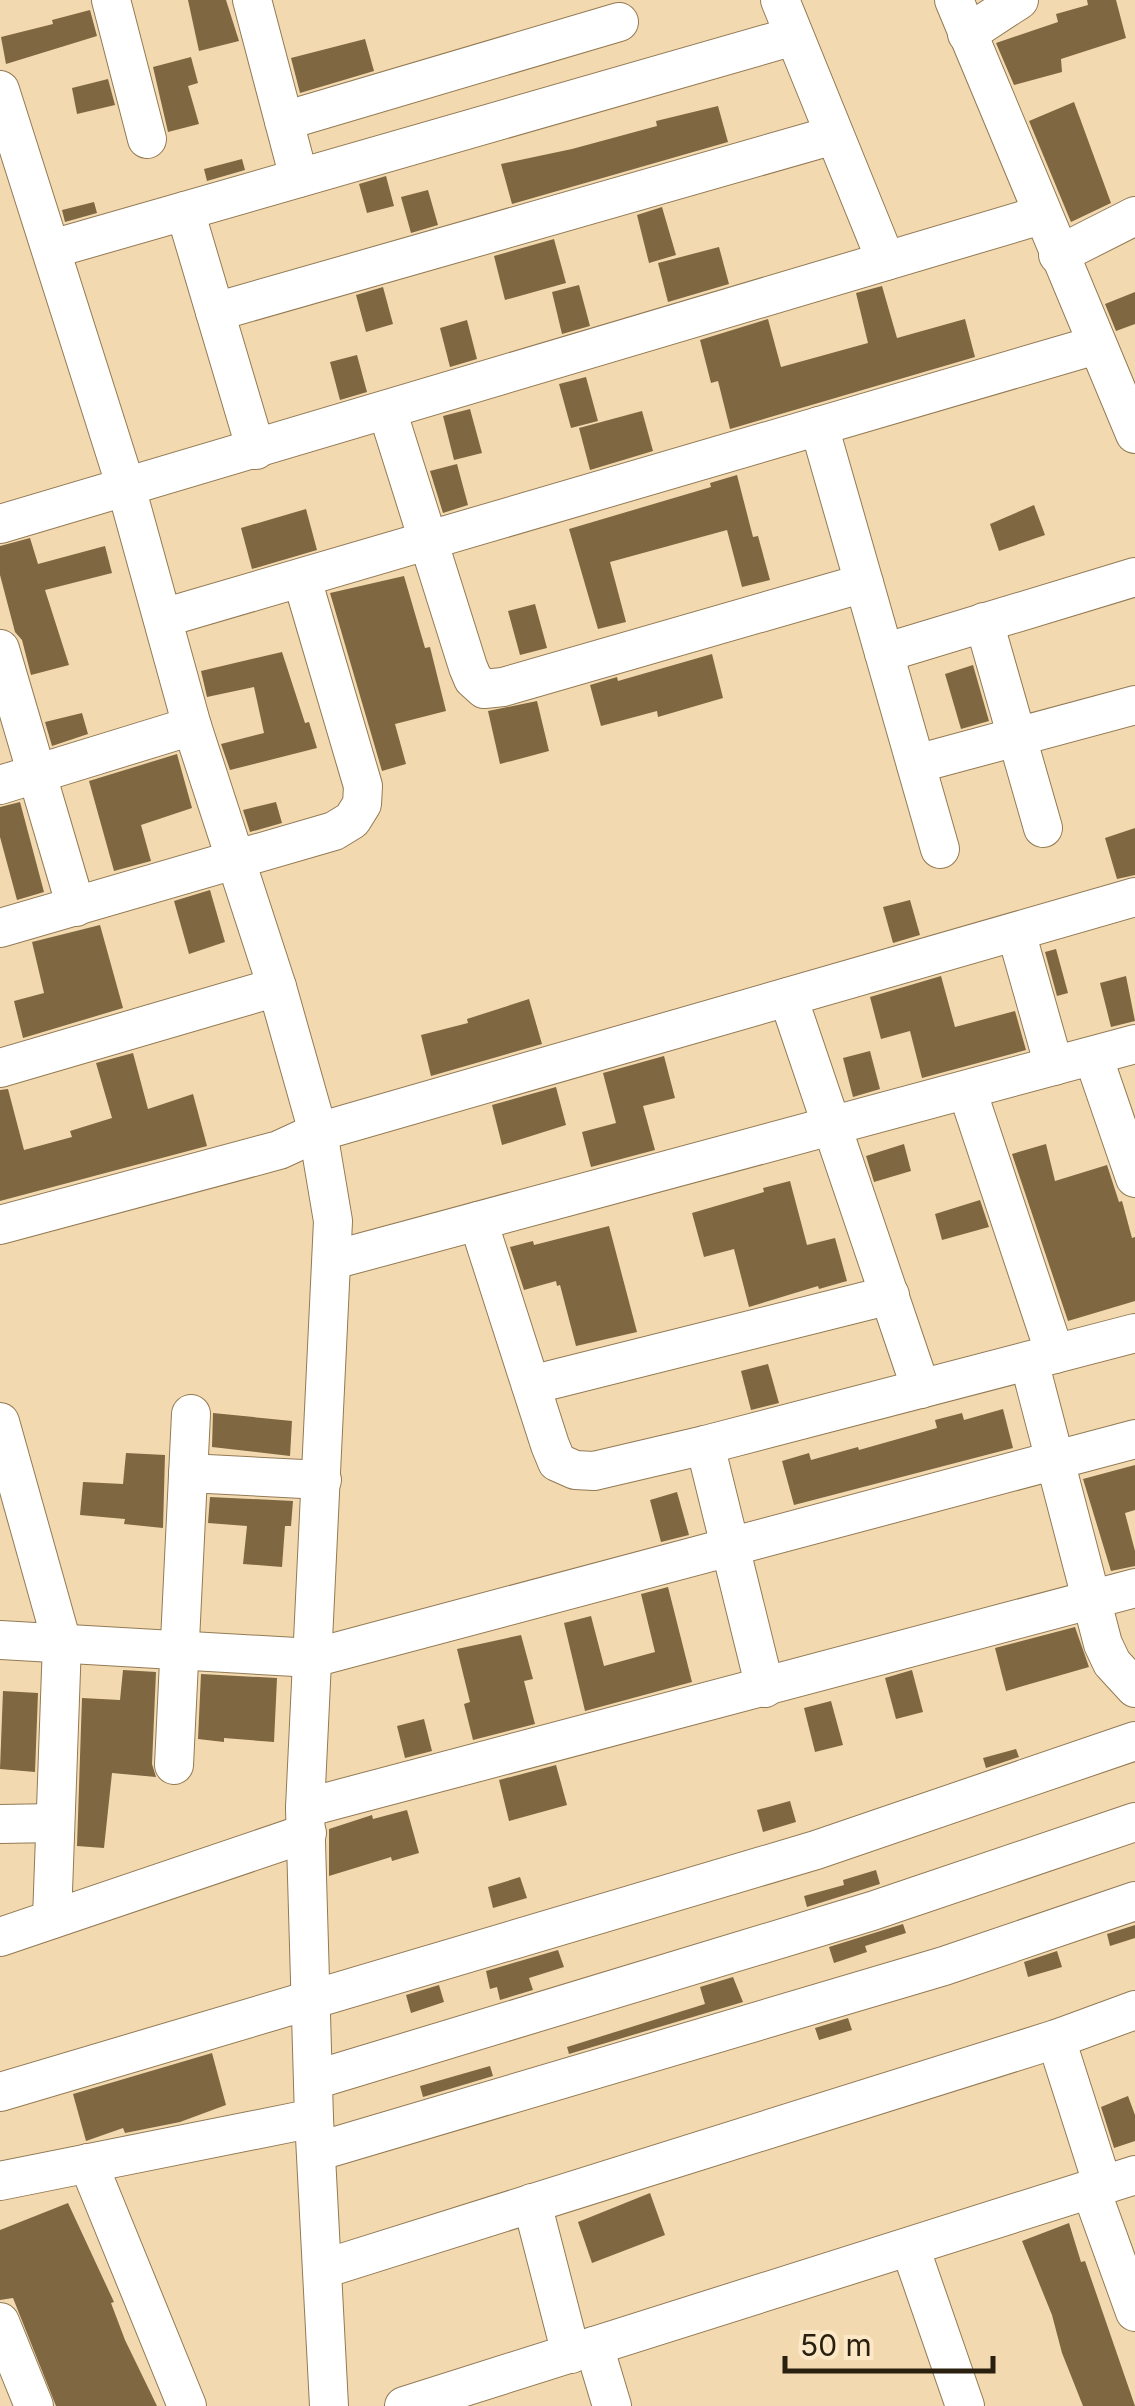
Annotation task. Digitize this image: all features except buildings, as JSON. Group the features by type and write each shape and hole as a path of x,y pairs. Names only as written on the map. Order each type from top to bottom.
{"street":[{"path":"111,0 146,140"},
{"path":"253,0 299,178"},
{"path":"780,0 886,262"},
{"path":"1019,0 960,17 1135,434"},
{"path":"284,121 615,11 643,79"},
{"path":"52,249 794,36"},
{"path":"0,90 7,143 52,249 126,487 192,726 277,987 318,1132 333,1221 306,1821 315,2135 329,2406"},
{"path":"215,312 834,135"},
{"path":"184,211 256,450"},
{"path":"0,524 1041,215"},
{"path":"1058,255 1135,216"},
{"path":"163,618 1096,345"},
{"path":"388,410 468,667 473,679 484,689 503,687 864,583"},
{"path":"819,426 940,849"},
{"path":"884,652 1135,577"},
{"path":"0,928 238,861 334,831 352,820 362,804 363,786 302,579"},
{"path":"984,622 1043,828"},
{"path":"0,653 76,906"},
{"path":"916,764 1135,705"},
{"path":"0,785 192,726"},
{"path":"0,1225 279,1150 318,1132 1135,898"},
{"path":"1016,932 1054,1066"},
{"path":"0,1068 277,987"},
{"path":"788,998 921,1389"},
{"path":"333,1260 1135,1044"},
{"path":"1093,1056 1135,1178"},
{"path":"967,1090 1042,1358 1057,1460 1092,1600 1108,1654 1135,1688"},
{"path":"478,1221 557,1462 575,1470 594,1470 705,1446 1135,1333"},
{"path":"530,1384 890,1294"},
{"path":"174,1766 191,1414"},
{"path":"0,1422 62,1643 52,1919"},
{"path":"0,1640 313,1658 1135,1440"},
{"path":"705,1446 765,1688"},
{"path":"188,1473 322,1480"},
{"path":"0,1937 306,1821 765,1688 1135,1588"},
{"path":"0,2092 834,1845 1135,1741"},
{"path":"314,2080 872,1911 1135,1822"},
{"path":"0,1824 55,1823"},
{"path":"0,2181 88,2163 315,2135 944,1966 1135,1900"},
{"path":"322,2269 1056,2039 1135,2010"},
{"path":"1056,2039 1110,2184 1135,2312"},
{"path":"88,2163 186,2406"},
{"path":"404,2406 1110,2184"},
{"path":"532,2203 582,2350 612,2406"},
{"path":"910,2248 965,2406"},
{"path":"0,2322 34,2406"}]}
